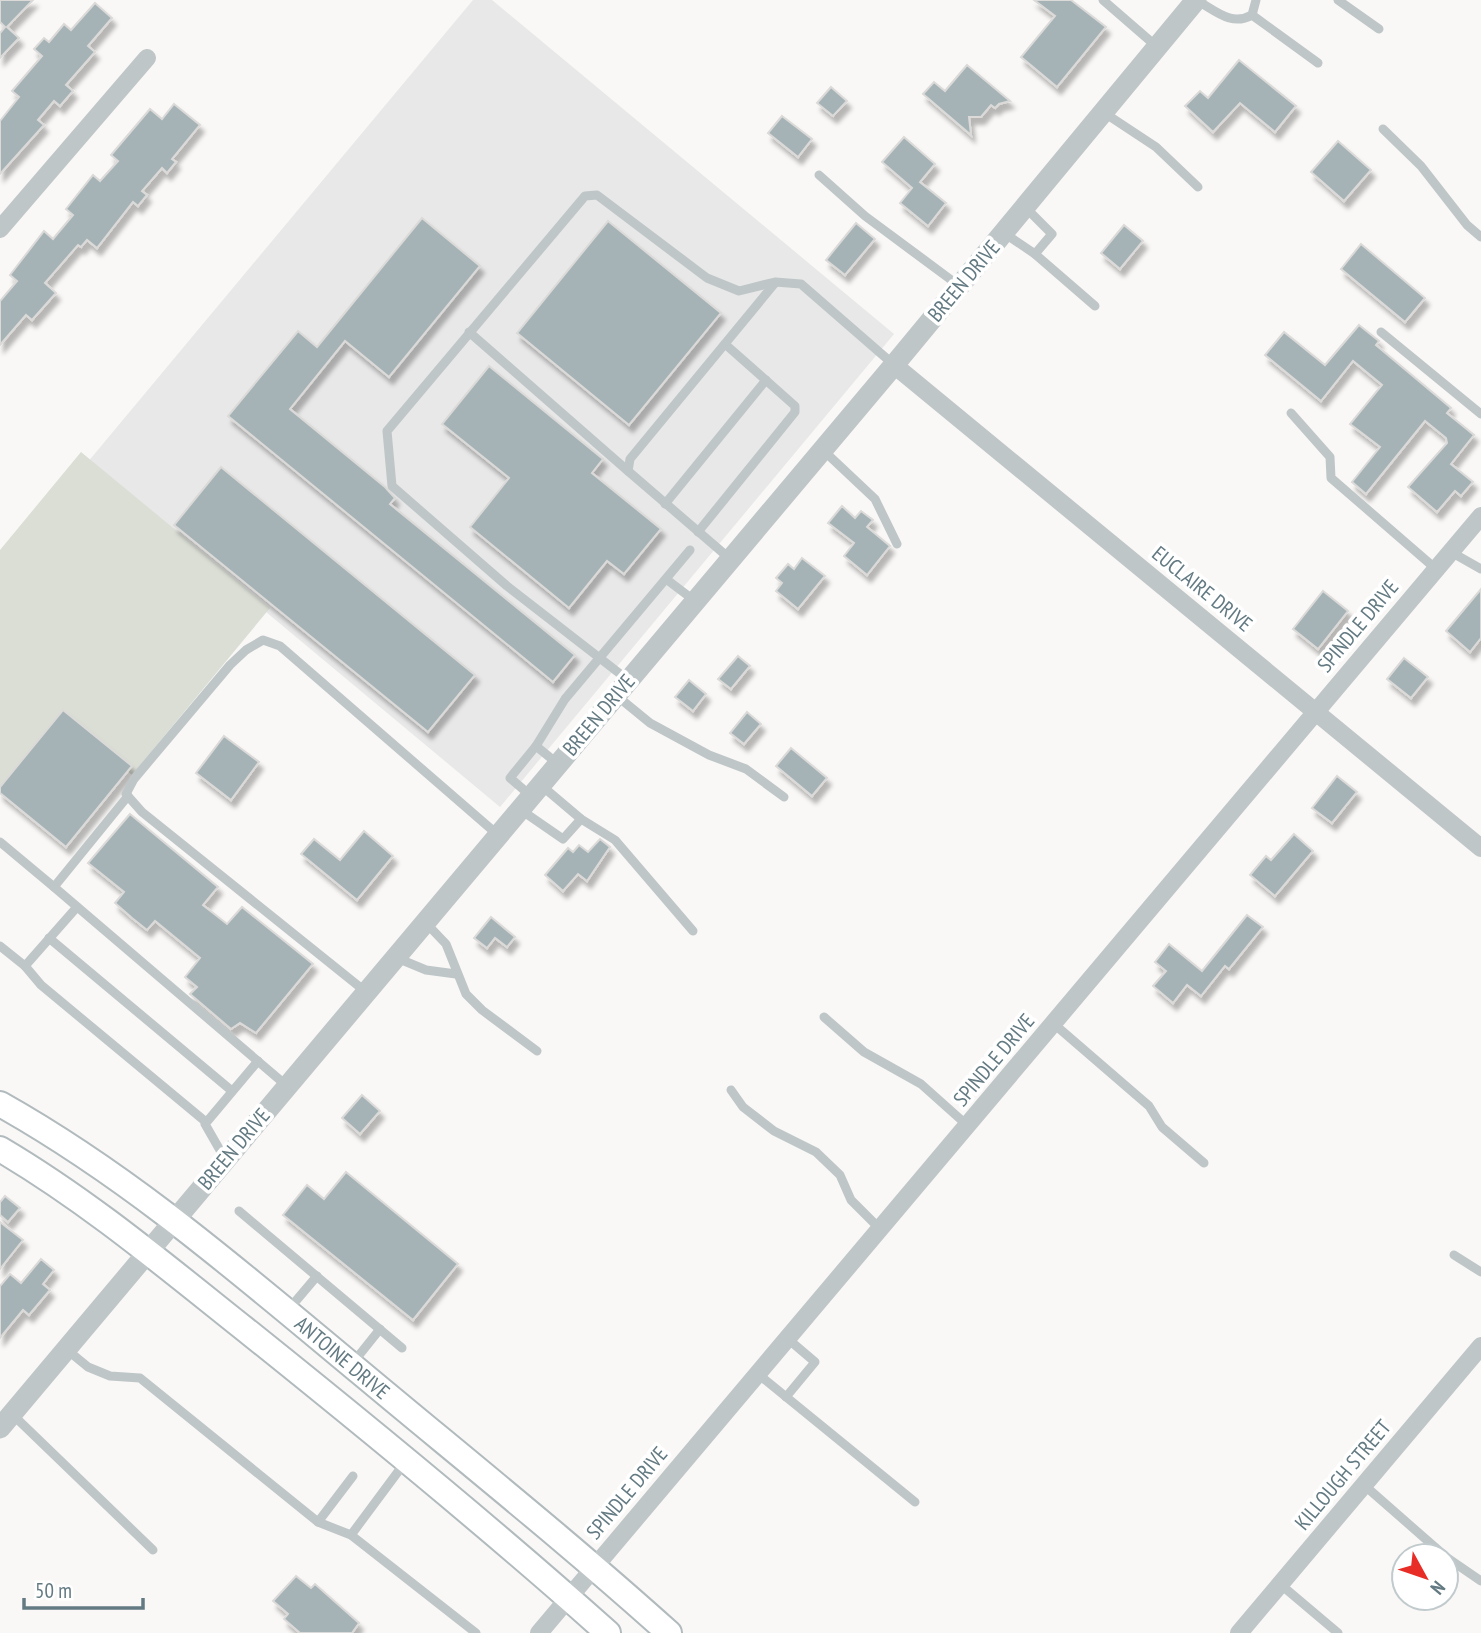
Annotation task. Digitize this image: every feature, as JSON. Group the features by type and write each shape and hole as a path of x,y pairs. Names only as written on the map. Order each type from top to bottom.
{"main road":[{"name":"ANTOINE DRIVE","path":"0,1104 99,1164 175,1220 595,1566 669,1633"},
{"name":"ANTOINE DRIVE","path":"0,1149 52,1179 148,1252 362,1423 608,1633"},
{"path":"362,1423 386,1394"}],"street":[{"name":"BREEN DRIVE","path":"6,1421 894,365 1196,0"},
{"path":"0,229 147,58"},
{"name":"EUCLAIRE DRIVE","path":"894,365 1481,848"},
{"name":"SPINDLE DRIVE","path":"539,1633 1481,516"},
{"name":"KILLOUGH STREET","path":"1239,1633 1481,1346"}],"lane":[{"path":"1103,0 1157,47"},
{"path":"1196,0 1233,20 1242,20 1252,15 1256,0"},
{"path":"1338,0 1379,29"},
{"path":"1252,15 1318,63"},
{"path":"1103,112 1156,146 1198,187"},
{"path":"1383,128 1421,166 1467,225 1481,237"},
{"path":"819,175 865,216 960,286"},
{"path":"784,797 746,769 709,755 650,723 600,658 507,586 392,486 387,431 584,196 597,195 707,278 738,291 775,282 801,284 894,365"},
{"path":"1025,207 1052,234 1035,254"},
{"path":"1004,233 1035,254 1095,306"},
{"path":"628,471 630,459 775,282"},
{"path":"470,332 731,559"},
{"path":"1381,332 1481,414"},
{"path":"698,532 795,412 795,406 725,344"},
{"path":"665,504 766,380"},
{"path":"1291,412 1330,457 1331,478 1436,569"},
{"path":"822,450 875,499 897,544"},
{"path":"581,819 563,839 531,797 510,778 536,746 565,699 690,550"},
{"path":"1451,552 1481,569"},
{"path":"666,579 695,601"},
{"path":"54,887 128,796 134,779 230,665 246,650 263,640 280,646 498,835"},
{"path":"536,746 558,764"},
{"path":"128,796 142,812 366,992"},
{"path":"531,797 581,819 615,840 693,931"},
{"path":"0,842 287,1086"},
{"path":"25,966 77,907"},
{"path":"425,922 446,944 461,987 474,1002 537,1051"},
{"path":"49,938 232,1091"},
{"path":"0,946 25,966 41,985 206,1122 225,1159"},
{"path":"395,958 426,970 456,974"},
{"path":"824,1017 864,1052 921,1084 968,1126"},
{"path":"1054,1024 1149,1106 1162,1127 1204,1163"},
{"path":"206,1122 258,1061"},
{"path":"731,1090 743,1107 774,1131 816,1152 840,1175 851,1200 880,1229"},
{"path":"239,1211 402,1348"},
{"path":"1454,1255 1481,1272"},
{"path":"286,1312 317,1276"},
{"path":"351,1365 380,1329"},
{"path":"786,1397 816,1362 788,1339"},
{"path":"66,1349 88,1367 110,1376 140,1378 318,1522 351,1535 476,1633"},
{"path":"758,1374 915,1502"},
{"path":"6,1421 153,1549"},
{"path":"351,1535 406,1461"},
{"path":"318,1522 353,1476"},
{"path":"1364,1485 1430,1542"},
{"path":"1460,1566 1481,1581"},
{"path":"1280,1584 1338,1633"}],"shaded area":[{"path":"473,0 492,0 894,334 500,807 87,463"},
{"path":"81,452 270,608 132,775 61,716 0,790 0,550"}],"building":[{"path":"0,0 33,0 7,27 19,38 0,58 0,33 5,27 0,22"},
{"path":"1034,0 1071,0 1106,27 1057,87 1021,57 1055,16"},
{"path":"95,3 112,18 88,46 95,52 66,85 73,91 60,106 54,101 38,120 44,125 0,174 0,121 19,97 12,91 42,56 34,49 44,38 49,42 64,24 71,30"},
{"path":"1239,60 1296,106 1275,132 1240,103 1213,132 1185,106 1200,91 1208,98"},
{"path":"967,65 1010,101 995,108 991,105 981,117 969,117 971,135 923,94 934,82 945,91"},
{"path":"831,87 847,101 833,116 817,103"},
{"path":"174,104 200,125 172,159 176,162 167,173 162,168 142,191 147,195 138,206 133,202 97,248 87,240 81,247 78,245 45,283 56,293 32,320 26,315 0,345 0,301 17,281 10,275 44,231 53,239 73,215 66,209 93,175 100,181 118,161 111,155 150,109 162,119"},
{"path":"782,116 812,139 798,157 768,133"},
{"path":"904,137 935,164 920,182 946,203 928,226 900,203 912,188 882,162"},
{"path":"1338,141 1371,170 1344,201 1311,172"},
{"path":"422,218 480,266 389,377 345,341 290,409 385,487 395,498 390,504 575,655 553,682 228,416 298,331 317,347"},
{"path":"608,221 721,313 629,425 517,333"},
{"path":"856,223 875,239 845,275 826,260"},
{"path":"1124,225 1143,241 1120,269 1101,253"},
{"path":"1361,244 1425,298 1405,322 1341,269"},
{"path":"1359,325 1379,341 1376,345 1451,408 1447,413 1474,435 1451,464 1473,482 1461,496 1455,491 1437,512 1408,487 1447,443 1446,438 1425,421 1366,494 1352,482 1380,447 1350,424 1382,385 1353,361 1321,401 1265,355 1284,332 1325,365"},
{"path":"489,366 603,459 592,473 661,529 624,574 607,561 569,608 470,527 509,478 442,424"},
{"path":"221,467 475,675 428,732 174,525"},
{"path":"842,506 855,518 861,511 873,520 867,527 890,546 867,575 844,556 854,543 828,523"},
{"path":"802,558 825,576 798,609 776,591 782,583 776,578 788,564 794,569"},
{"path":"1481,589 1481,638 1470,652 1446,631"},
{"path":"1323,591 1348,611 1318,649 1293,629"},
{"path":"738,656 750,666 731,689 718,679"},
{"path":"1404,658 1428,677 1411,698 1387,679"},
{"path":"689,680 706,694 693,711 675,697"},
{"path":"63,710 132,766 66,847 0,793 0,787"},
{"path":"747,712 761,724 744,744 730,733"},
{"path":"224,736 259,762 231,800 196,773"},
{"path":"791,748 827,778 812,796 776,766"},
{"path":"1337,776 1357,792 1332,823 1312,808"},
{"path":"130,814 218,887 203,905 227,924 242,907 313,964 256,1033 240,1023 231,1029 190,994 197,987 185,977 200,958 155,921 147,930 132,918 115,903 124,892 88,863"},
{"path":"364,831 393,856 357,900 301,854 314,839 340,860"},
{"path":"1294,834 1313,851 1275,896 1250,875 1266,856 1271,860"},
{"path":"600,839 610,847 587,881 578,874 563,891 545,875 568,848 573,852 579,845 588,852"},
{"path":"1247,915 1263,927 1229,969 1225,966 1201,996 1187,985 1173,1003 1153,986 1166,971 1155,962 1169,944 1202,971"},
{"path":"491,917 515,937 507,947 495,938 487,948 474,938"},
{"path":"362,1095 380,1111 360,1134 342,1118"},
{"path":"346,1172 458,1264 413,1320 283,1215 307,1185 324,1199"},
{"path":"5,1196 20,1208 8,1222 0,1215 0,1202"},
{"path":"0,1222 23,1240 0,1269"},
{"path":"41,1259 54,1270 43,1284 50,1290 29,1315 23,1310 0,1338 0,1286 10,1274 21,1283"},
{"path":"296,1576 311,1588 315,1584 359,1623 352,1633 300,1633 284,1619 288,1614 273,1601"}]}
